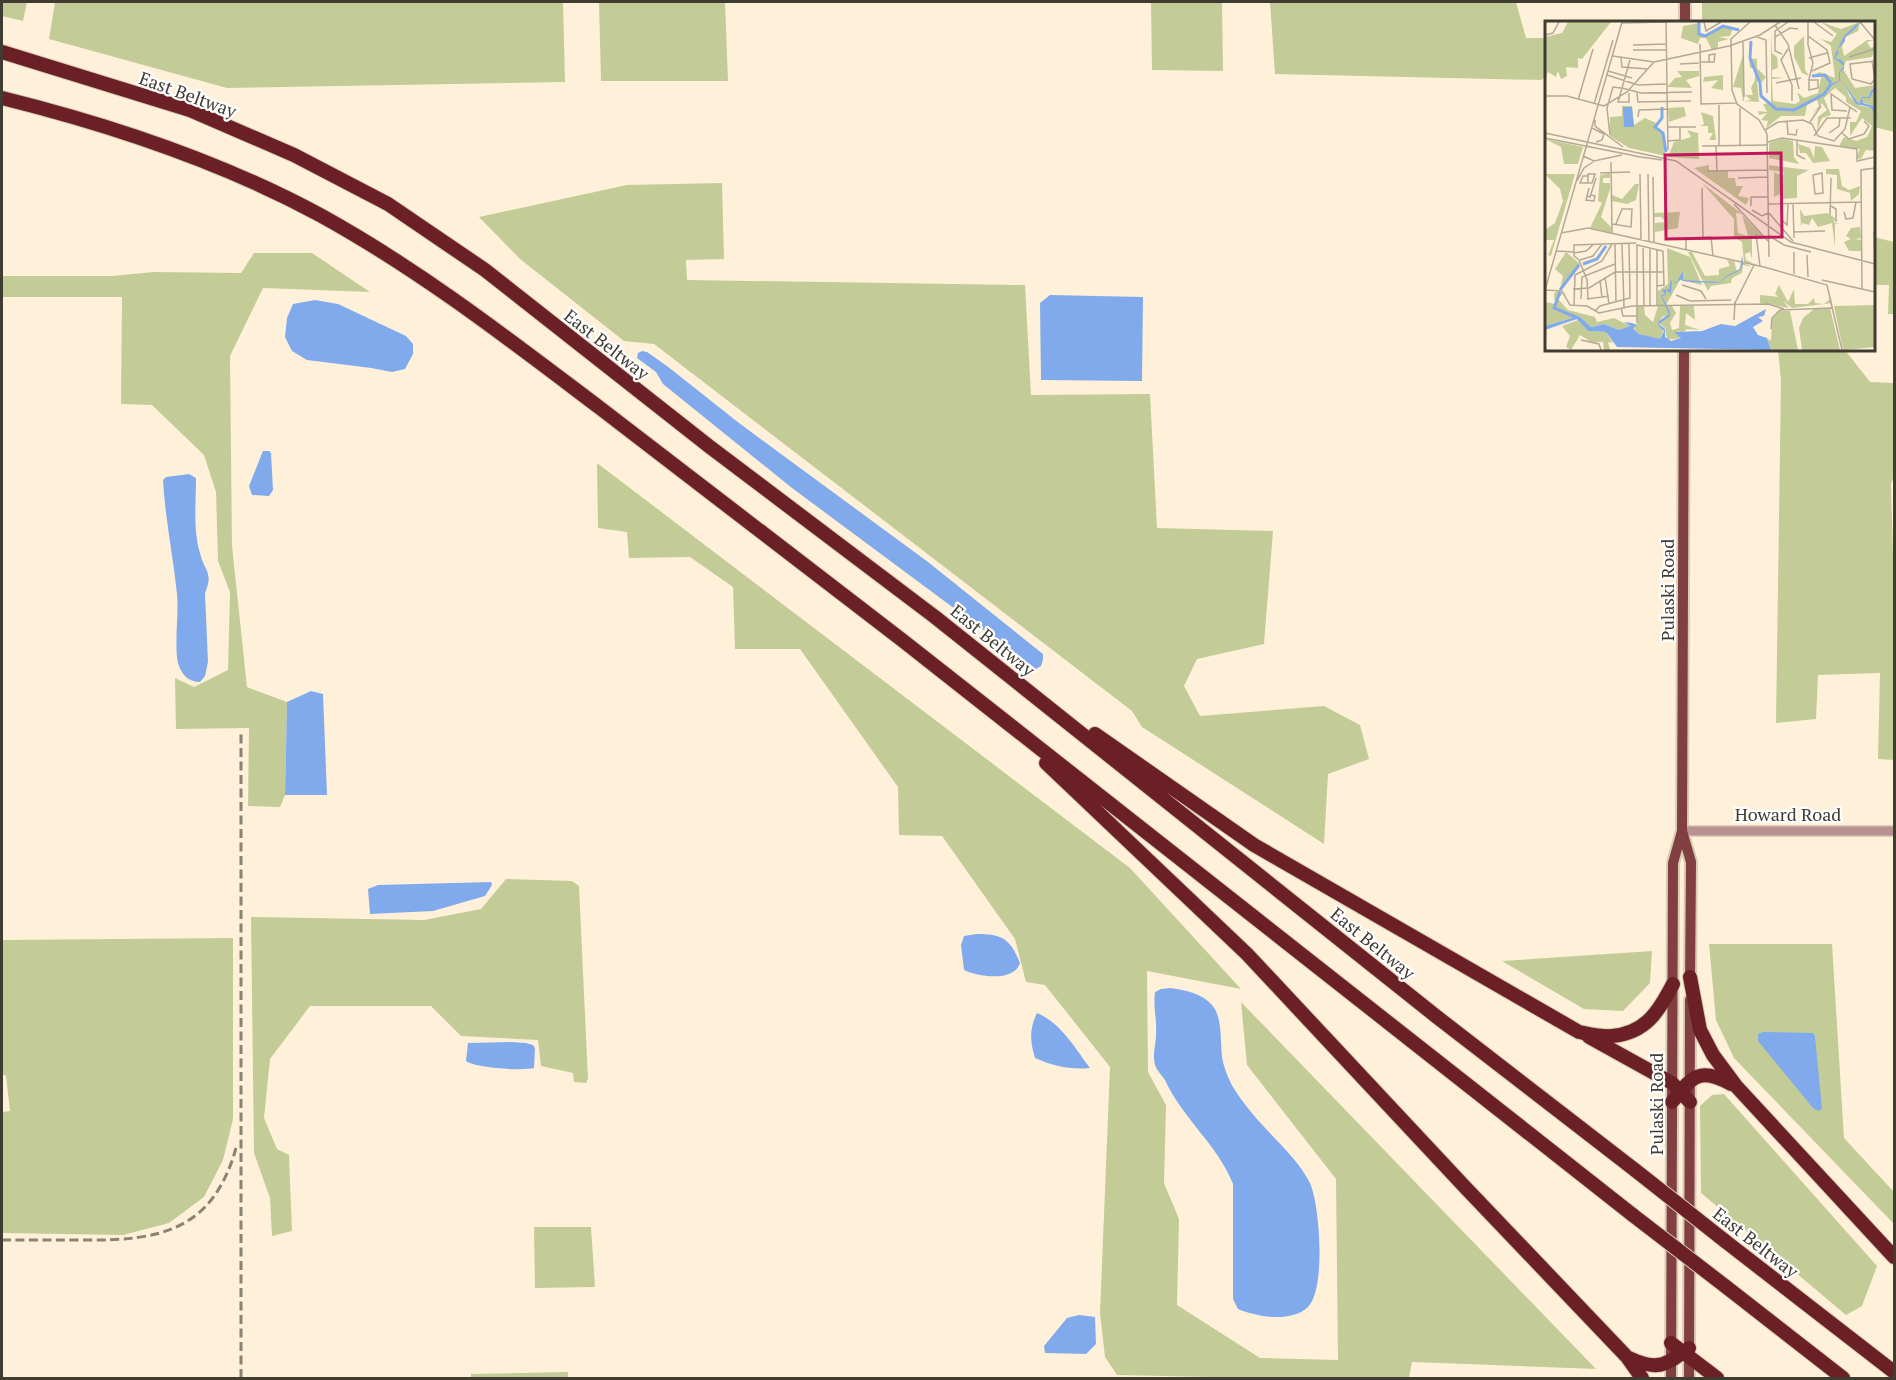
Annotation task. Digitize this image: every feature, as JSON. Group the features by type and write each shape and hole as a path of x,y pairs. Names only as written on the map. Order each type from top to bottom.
{"highway":[{"name":"East Beltway","path":"2,52 190,110 294,155 388,204 485,270 719,454 935,617 1437,1017 1894,1372"},
{"path":"2,98 105,126 199,159 319,214 432,283 495,328 788,552 1227,893 1634,1216 1843,1378"},
{"path":"935,617 1090,730 1254,845 1579,1032 1679,1095 1690,1081 1702,1075 1716,1075 1736,1086"},
{"path":"988,708 1247,954 1627,1357 1642,1378"},
{"path":"1690,977 1700,1030 1713,1055 1736,1086 1894,1257"},
{"path":"1579,1032 1613,1036 1638,1028 1656,1015 1673,984"},
{"path":"1671,1343 1687,1352 1717,1378"},
{"path":"1627,1357 1645,1365 1656,1366 1687,1352"}],"main road":[{"path":"1685,2 1685,21"},
{"name":"Pulaski Road","path":"1684,351 1682,831 1673,862 1673,984 1689,1378"},
{"name":"Pulaski Road","path":"1682,831 1691,862 1690,1081"},
{"name":"Pulaski Road","path":"1671,1378 1679,1095"}],"street":[{"name":"Howard Road","path":"1682,831 1894,831"}],"green space":[{"path":"2,2 27,2 23,21 2,16"},
{"path":"55,2 563,2 565,82 227,88 49,39"},
{"path":"599,2 725,2 728,81 601,81"},
{"path":"1151,2 1222,2 1223,71 1152,70"},
{"path":"1270,2 1516,2 1526,38 1545,38 1545,78 1541,80 1275,74"},
{"path":"1702,2 1894,2 1894,132 1875,127 1875,21 1702,21"},
{"path":"722,183 724,259 686,260 687,280 1025,285 1031,395 1150,394 1157,528 1273,531 1264,644 1197,659 1184,686 1200,716 1324,706 1360,725 1369,759 1328,774 1324,844 1142,727 1132,711 654,344 624,341 520,259 479,217 627,185"},
{"path":"1875,237 1894,242 1894,314 1888,314 1889,285 1875,285"},
{"path":"254,253 312,253 370,292 263,288 230,356 232,546 247,687 287,702 285,795 280,807 248,806 249,728 176,729 175,678 194,687 228,670 230,592 218,561 216,492 204,455 152,405 121,404 122,297 2,297 2,276 112,276 154,272 241,273"},
{"path":"1778,351 1846,351 1870,382 1894,383 1894,476 1891,484 1894,590 1894,760 1878,759 1880,673 1818,675 1816,719 1776,723 1781,380"},
{"path":"597,463 1130,868 1241,989 1147,971 1148,1072 1166,1105 1164,1183 1179,1219 1177,1305 1260,1358 1338,1360 1336,1179 1247,1065 1241,1002 1596,1369 1412,1362 1409,1378 1209,1378 1117,1375 1105,1357 1100,1313 1110,1067 1045,985 1026,982 1015,939 942,836 899,835 898,787 800,649 735,649 733,587 690,557 629,558 627,532 598,528"},
{"path":"506,879 572,881 579,886 588,1079 586,1083 574,1082 573,1073 541,1066 538,1040 461,1036 431,1006 310,1006 270,1059 264,1118 277,1149 289,1155 292,1231 272,1236 270,1198 254,1153 251,917 424,920 481,909"},
{"path":"233,938 233,1119 223,1160 204,1197 169,1223 123,1235 2,1233 2,1112 10,1111 6,1076 2,1074 2,940"},
{"path":"1709,944 1832,944 1844,1138 1894,1192 1894,1224 1734,1058 1716,1020"},
{"path":"1652,951 1650,983 1623,1011 1584,1009 1502,961"},
{"path":"1724,1094 1877,1266 1862,1306 1846,1315 1701,1193 1700,1106 1712,1095"},
{"path":"534,1227 591,1227 595,1287 535,1288"},
{"path":"568,1372 568,1378 471,1378 471,1374"}],"water":[{"path":"1050,295 1143,297 1142,381 1041,380 1040,303"},
{"path":"315,300 338,304 406,336 413,344 413,354 405,369 392,372 307,360 292,351 285,337 287,318 293,304"},
{"path":"642,351 667,366 739,423 928,562 1043,654 1041,666 1036,669 792,488 663,384 656,372 637,358 638,353"},
{"path":"263,451 271,453 273,490 269,496 252,495 249,486"},
{"path":"189,474 196,478 196,535 209,580 205,593 208,662 205,676 200,682 186,677 178,663 177,594 163,480 166,477"},
{"path":"311,691 323,694 327,795 285,795 287,702"},
{"path":"491,882 492,885 485,896 433,911 370,914 368,889 378,885"},
{"path":"992,935 1009,943 1020,963 1016,969 1011,973 995,976 978,975 964,970 961,945 964,936"},
{"path":"1170,988 1198,995 1212,1005 1220,1024 1223,1062 1233,1087 1253,1115 1296,1162 1310,1183 1319,1228 1319,1266 1314,1297 1308,1307 1301,1312 1283,1317 1264,1316 1238,1309 1233,1299 1233,1184 1218,1157 1172,1094 1154,1061 1155,992"},
{"path":"1037,1013 1046,1017 1060,1030 1090,1068 1062,1067 1035,1058 1031,1036"},
{"path":"1763,1032 1813,1033 1822,1109 1818,1111 1813,1108 1758,1041 1758,1034"},
{"path":"511,1042 533,1045 535,1048 534,1068 499,1068 466,1061 468,1043"},
{"path":"1079,1315 1095,1317 1096,1344 1086,1354 1045,1353 1044,1346 1067,1318"}],"railway":[{"path":"241,730 241,1378"},
{"path":"2,1240 112,1240 160,1233 180,1225 198,1213 213,1197 226,1176 236,1148"}]}
